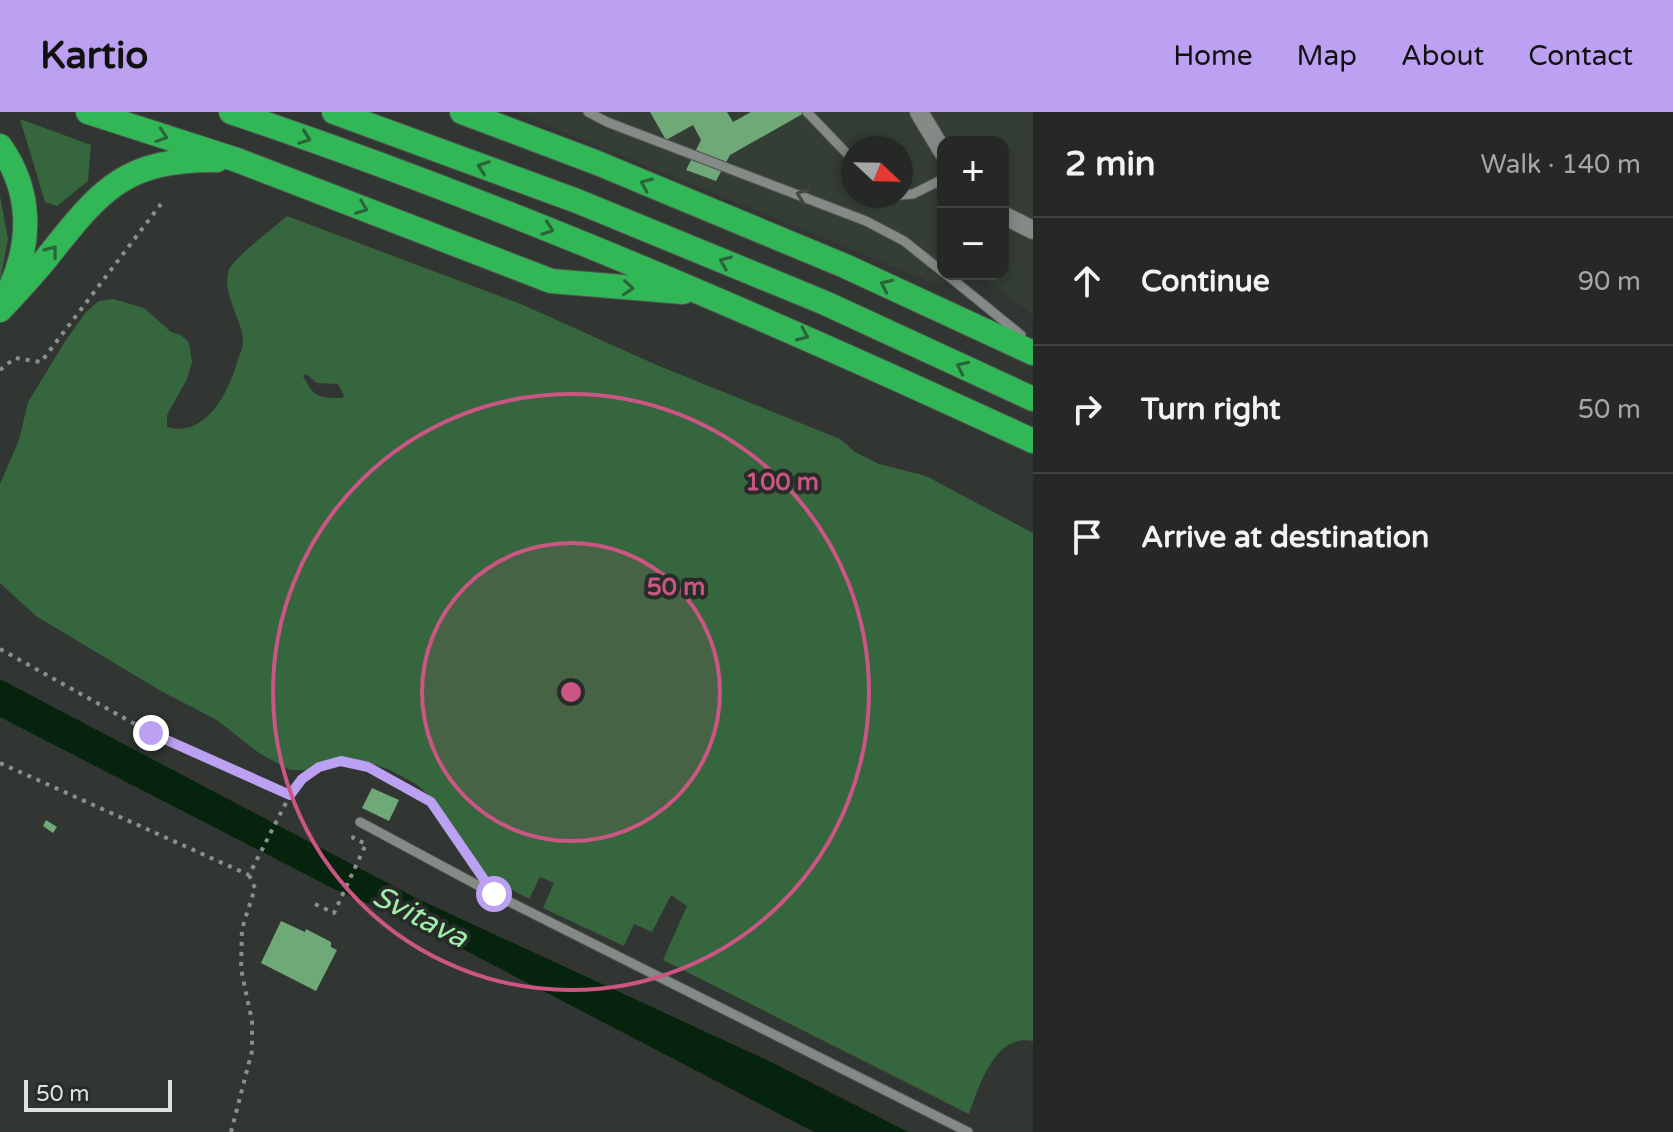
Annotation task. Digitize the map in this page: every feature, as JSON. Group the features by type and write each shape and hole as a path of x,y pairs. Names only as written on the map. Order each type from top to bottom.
{"highway":[{"path":"88,112 237,160 551,281 705,294"},
{"path":"231,112 564,235 809,338 1033,441"},
{"path":"334,112 577,201 825,303 1033,399"},
{"path":"462,112 595,162 1029,343"},
{"path":"0,146 16,173 26,213 22,258 0,310"},
{"path":"0,310 49,256 83,212 125,178 167,163 237,160"}],"street":[{"path":"919,112 937,142"},
{"path":"1009,218 1033,230"}],"lane":[{"path":"588,112 866,221 904,241 937,267"},
{"path":"807,112 841,147"},
{"path":"913,194 937,182"},
{"path":"952,280 1029,343"},
{"path":"360,822 494,894 968,1132"}],"path":[{"path":"0,370 15,358 41,362 161,204"},
{"path":"0,649 151,733 290,795"},
{"path":"249,875 290,795 302,779 319,767 341,761 368,767 431,802 494,894"},
{"path":"0,763 249,875 255,888 242,929 241,969 252,1021 252,1051 231,1132"},
{"path":"315,904 334,913 366,844"}],"shaded area":[{"path":"514,112 1033,112 1033,314 985,280 1009,280 1009,136 937,136 937,280 947,280 941,286"},
{"path":"20,119 91,145 88,181 57,206 45,202"},
{"path":"0,196 8,239 0,281"},
{"path":"287,216 523,305 659,366 840,439 855,452 879,464 926,476 1033,533 1033,1041 1008,1045 999,1053 984,1076 969,1114 663,960 687,906 671,895 652,932 634,924 624,946 543,908 554,883 540,877 529,899 486,875 449,820 416,784 388,769 352,758 329,759 305,770 290,770 259,753 217,720 161,691 36,616 0,583 0,484 19,440 28,402 86,312 99,301 113,299 144,308 189,343 192,362 187,379 167,415 167,427 181,429 193,426 214,409 222,397 242,346 242,332 228,288 229,270 246,250","holes":["306,374 317,383 338,384 343,398 318,395 303,376"]}],"water":[{"name":"Svitava","path":"0,679 418,899 769,1061 908,1132 814,1132 405,919 336,890 0,717"}],"building":[{"path":"650,112 727,112 733,122 751,112 806,112 730,155 716,181 686,170 701,140 693,125 666,140"},
{"path":"372,788 399,800 389,821 362,808"},
{"path":"46,820 57,827 53,833 43,826"},
{"path":"281,921 305,932 306,929 331,942 331,947 337,950 316,991 261,963"}],"route":[{"path":"151,733 290,795 302,779 319,767 341,761 368,767 431,802 494,894"}]}
